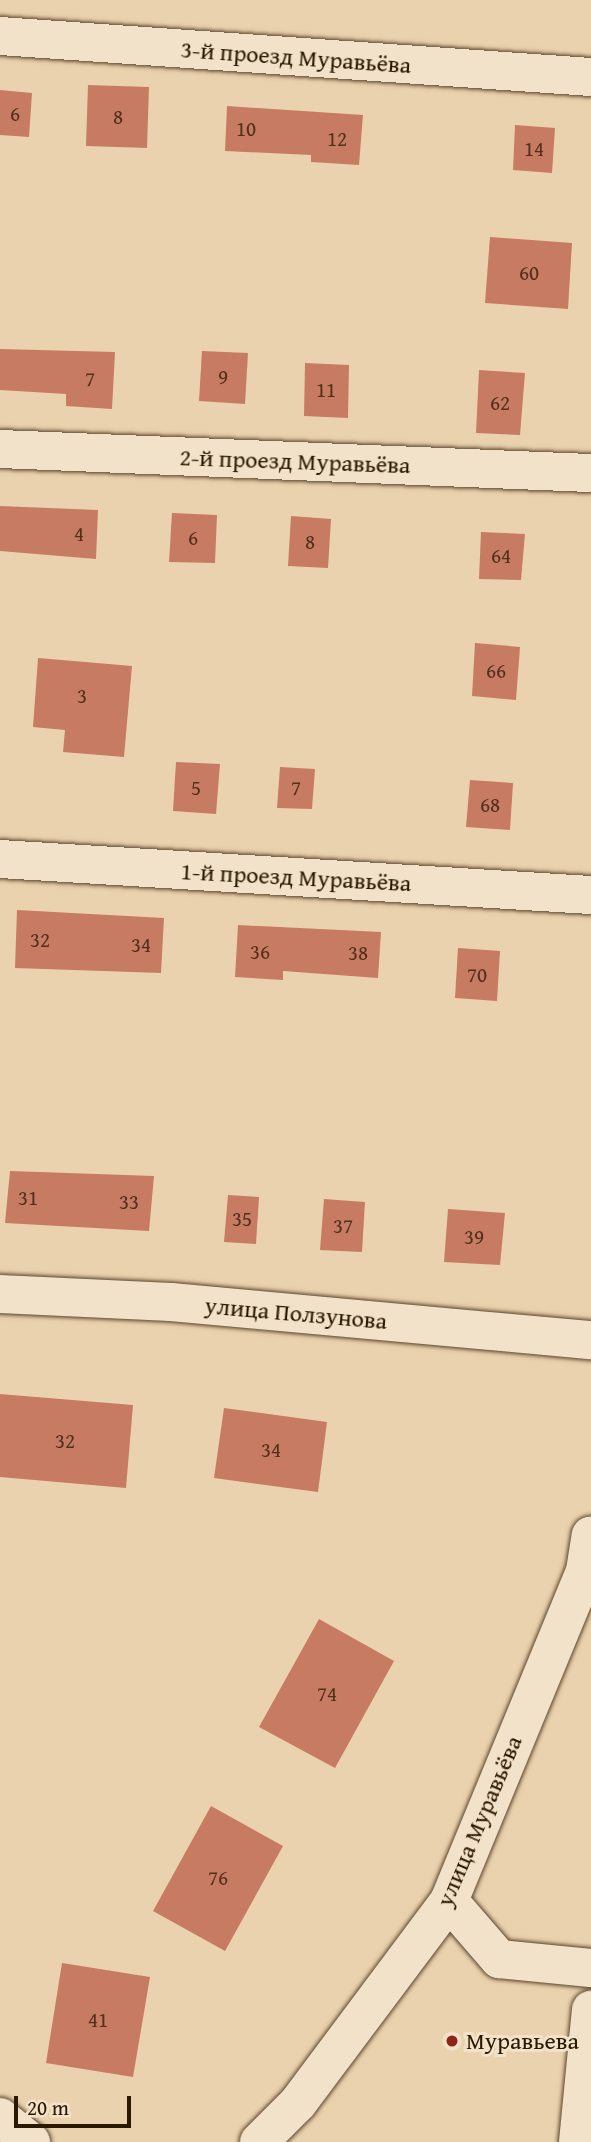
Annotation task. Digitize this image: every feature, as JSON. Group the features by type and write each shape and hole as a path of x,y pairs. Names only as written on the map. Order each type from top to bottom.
{"street":[{"name":"3-й проезд Муравьёва","path":"0,37 591,77"},
{"name":"2-й проезд Муравьёва","path":"0,449 591,473"},
{"name":"1-й проезд Муравьёва","path":"0,859 591,895"},
{"name":"улица Ползунова","path":"0,1294 171,1301 591,1340"},
{"name":"улица Муравьёва","path":"259,2142 298,2104 449,1901 585,1571 591,1535"},
{"path":"449,1901 499,1959 591,1968"},
{"path":"578,2142 591,2010"},
{"path":"0,2117 31,2142"}],"building":[{"path":"88,85 149,87 147,148 86,146"},
{"path":"0,90 32,93 29,137 0,135"},
{"path":"227,106 363,115 359,165 311,162 311,155 225,151"},
{"path":"515,125 555,128 552,173 513,170"},
{"path":"490,237 572,243 568,309 485,303"},
{"path":"0,349 115,352 112,409 66,406 66,394 0,390"},
{"path":"202,351 248,353 245,404 199,401"},
{"path":"305,363 349,365 348,418 304,416"},
{"path":"479,370 525,373 520,435 476,433"},
{"path":"0,506 98,510 96,559 0,551"},
{"path":"172,513 217,515 215,563 169,562"},
{"path":"291,516 331,519 328,568 288,566"},
{"path":"481,532 525,534 521,580 479,579"},
{"path":"475,643 520,647 516,700 472,696"},
{"path":"38,658 132,666 124,757 63,752 65,730 33,727"},
{"path":"176,762 220,764 216,814 173,811"},
{"path":"280,767 315,769 312,809 277,808"},
{"path":"470,780 513,783 510,830 466,827"},
{"path":"17,910 164,918 161,973 15,968"},
{"path":"238,925 381,932 378,978 283,971 283,980 235,977"},
{"path":"458,948 500,951 497,1001 455,998"},
{"path":"10,1171 154,1176 149,1231 5,1223"},
{"path":"228,1195 259,1197 256,1244 224,1242"},
{"path":"324,1199 365,1202 362,1252 320,1250"},
{"path":"448,1209 505,1213 500,1265 444,1262"},
{"path":"0,1394 133,1405 126,1488 0,1477"},
{"path":"224,1408 327,1422 318,1492 214,1478"},
{"path":"319,1619 394,1661 335,1768 259,1727"},
{"path":"211,1806 283,1846 225,1951 153,1911"},
{"path":"62,1963 150,1977 133,2077 46,2063"}],"place":[{"name":"Муравьева","path":"452,2041"}]}
